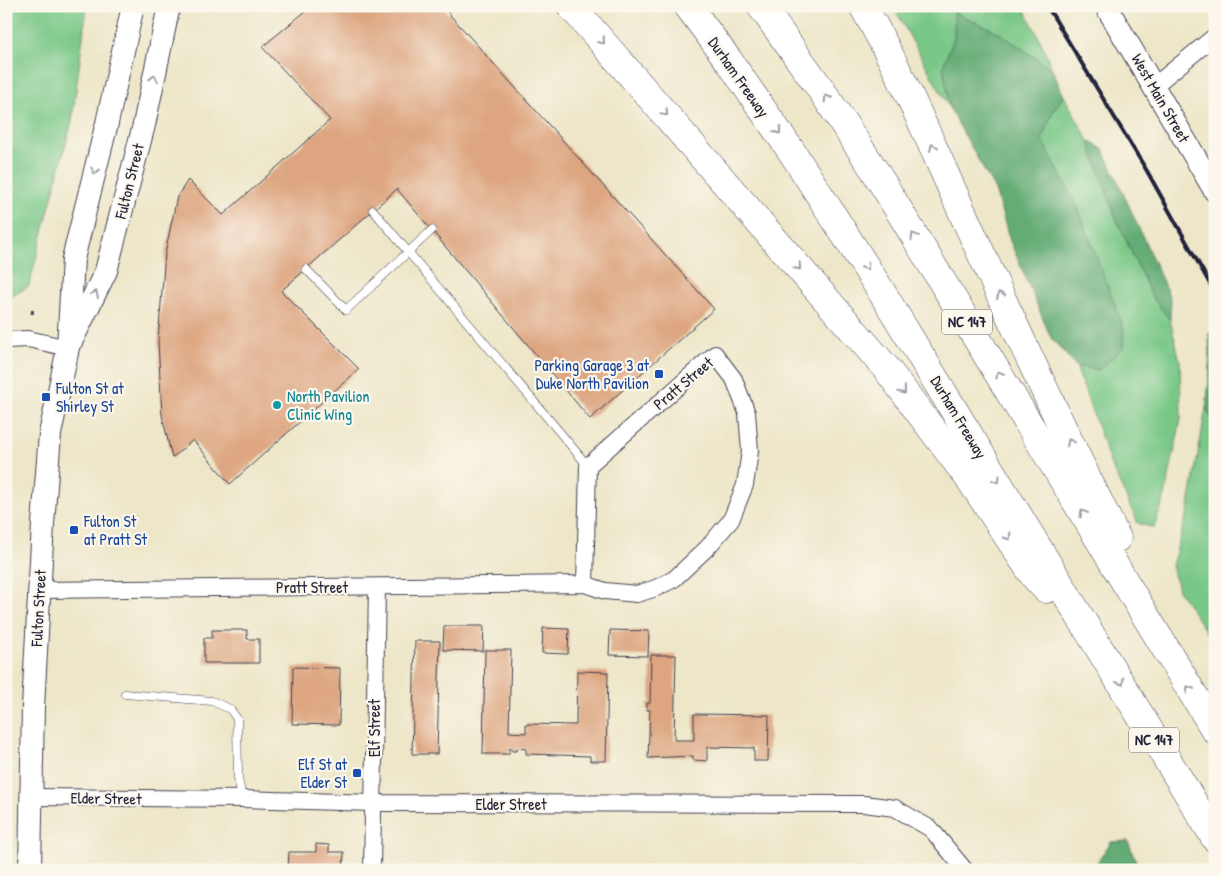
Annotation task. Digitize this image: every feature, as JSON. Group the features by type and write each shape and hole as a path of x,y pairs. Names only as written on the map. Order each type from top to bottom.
{"highway":[{"path":"571,6 886,368 971,481 1034,576 1095,640"},
{"name":"Durham Freeway","path":"688,6 792,152 883,294 1215,838"},
{"name":"NC 147","path":"761,6 822,91 875,171 1215,730"},
{"path":"862,6 893,61 1102,509 1148,598 1162,645"}],"main road":[{"name":"Fulton Street","path":"30,870 33,707 46,472 50,434 68,348 73,259 107,123 133,6"},
{"name":"Fulton Street","path":"68,348 106,271 144,125 169,6"},
{"name":"West Main Street","path":"1106,6 1215,191"}],"street":[{"path":"1154,86 1215,36"},
{"path":"6,340 28,339 68,348"},
{"name":"Pratt Street","path":"39,590 585,584 605,591 637,594 656,588 674,579 707,548 731,520 745,485 750,451 747,413 734,379 715,354 588,466"},
{"path":"585,584 588,466"},
{"name":"Elf Street","path":"372,870 377,587"},
{"name":"Elder Street","path":"32,797 242,799 373,803 864,804 895,808 931,829 965,870"}],"lane":[{"path":"373,210 588,466"},
{"path":"306,269 346,310 432,230"},
{"path":"125,694 212,701 230,709 237,719 238,778 242,799"}],"path":[{"path":"32,314 33,308"}],"green space":[{"path":"6,6 87,6 72,120 29,286 6,300"},
{"path":"893,6 1023,6 1052,69 998,32 954,38 943,66 950,109"},
{"path":"954,12 998,32 1052,69 1064,96 1052,113 1042,139 1078,208 1124,329 1123,348 1099,370 1076,366 1051,338 1010,241 995,190 950,109 943,66 954,38"},
{"path":"1064,96 1089,141 1115,216 1152,297 1170,320 1180,361 1181,419 1165,496 1154,528 1138,523 1111,465 1076,366 1099,370 1042,139 1052,113"},
{"path":"1089,141 1104,150 1171,300 1170,320 1152,297 1115,216"},
{"path":"1209,333 1215,335 1215,424 1206,408 1210,370"},
{"path":"1206,408 1215,424 1215,645 1178,590 1172,565 1188,511"},
{"path":"1128,841 1138,866 1147,870 1092,870 1111,842"}],"building":[{"path":"312,6 442,6 714,309 590,419 397,189 281,291 359,369 230,484 193,440 172,458 162,415 158,341 165,253 177,197 188,180 223,215 330,120 262,47"},
{"path":"444,626 484,626 483,651 443,650"},
{"path":"543,628 569,629 568,654 542,653"},
{"path":"212,630 247,630 247,639 259,639 259,663 204,663 204,638 212,638"},
{"path":"610,630 649,631 648,656 609,655"},
{"path":"415,641 440,641 437,754 412,754"},
{"path":"485,650 511,650 509,732 526,733 526,724 576,725 577,671 608,672 606,761 590,761 590,756 526,754 526,749 517,748 517,751 512,751 512,748 509,748 509,754 483,754"},
{"path":"651,655 676,655 674,740 694,740 694,714 769,715 768,761 754,761 754,748 707,747 707,761 693,760 693,756 648,758 650,710 647,710 647,703 650,703"},
{"path":"293,667 340,668 339,725 292,724"},
{"path":"316,844 329,845 329,852 344,852 343,870 288,870 289,852 316,852"}],"railway":[{"path":"1047,6 1147,171 1215,293"}],"place":[{"name":"Parking Garage 3 at Duke North Pavilion","path":"659,374"},
{"name":"Fulton St at Shirley St","path":"46,397"},
{"name":"North Pavilion Clinic Wing","path":"277,405"},
{"name":"Fulton St at Pratt St","path":"74,530"},
{"name":"Elf St at Elder St","path":"357,773"}]}
